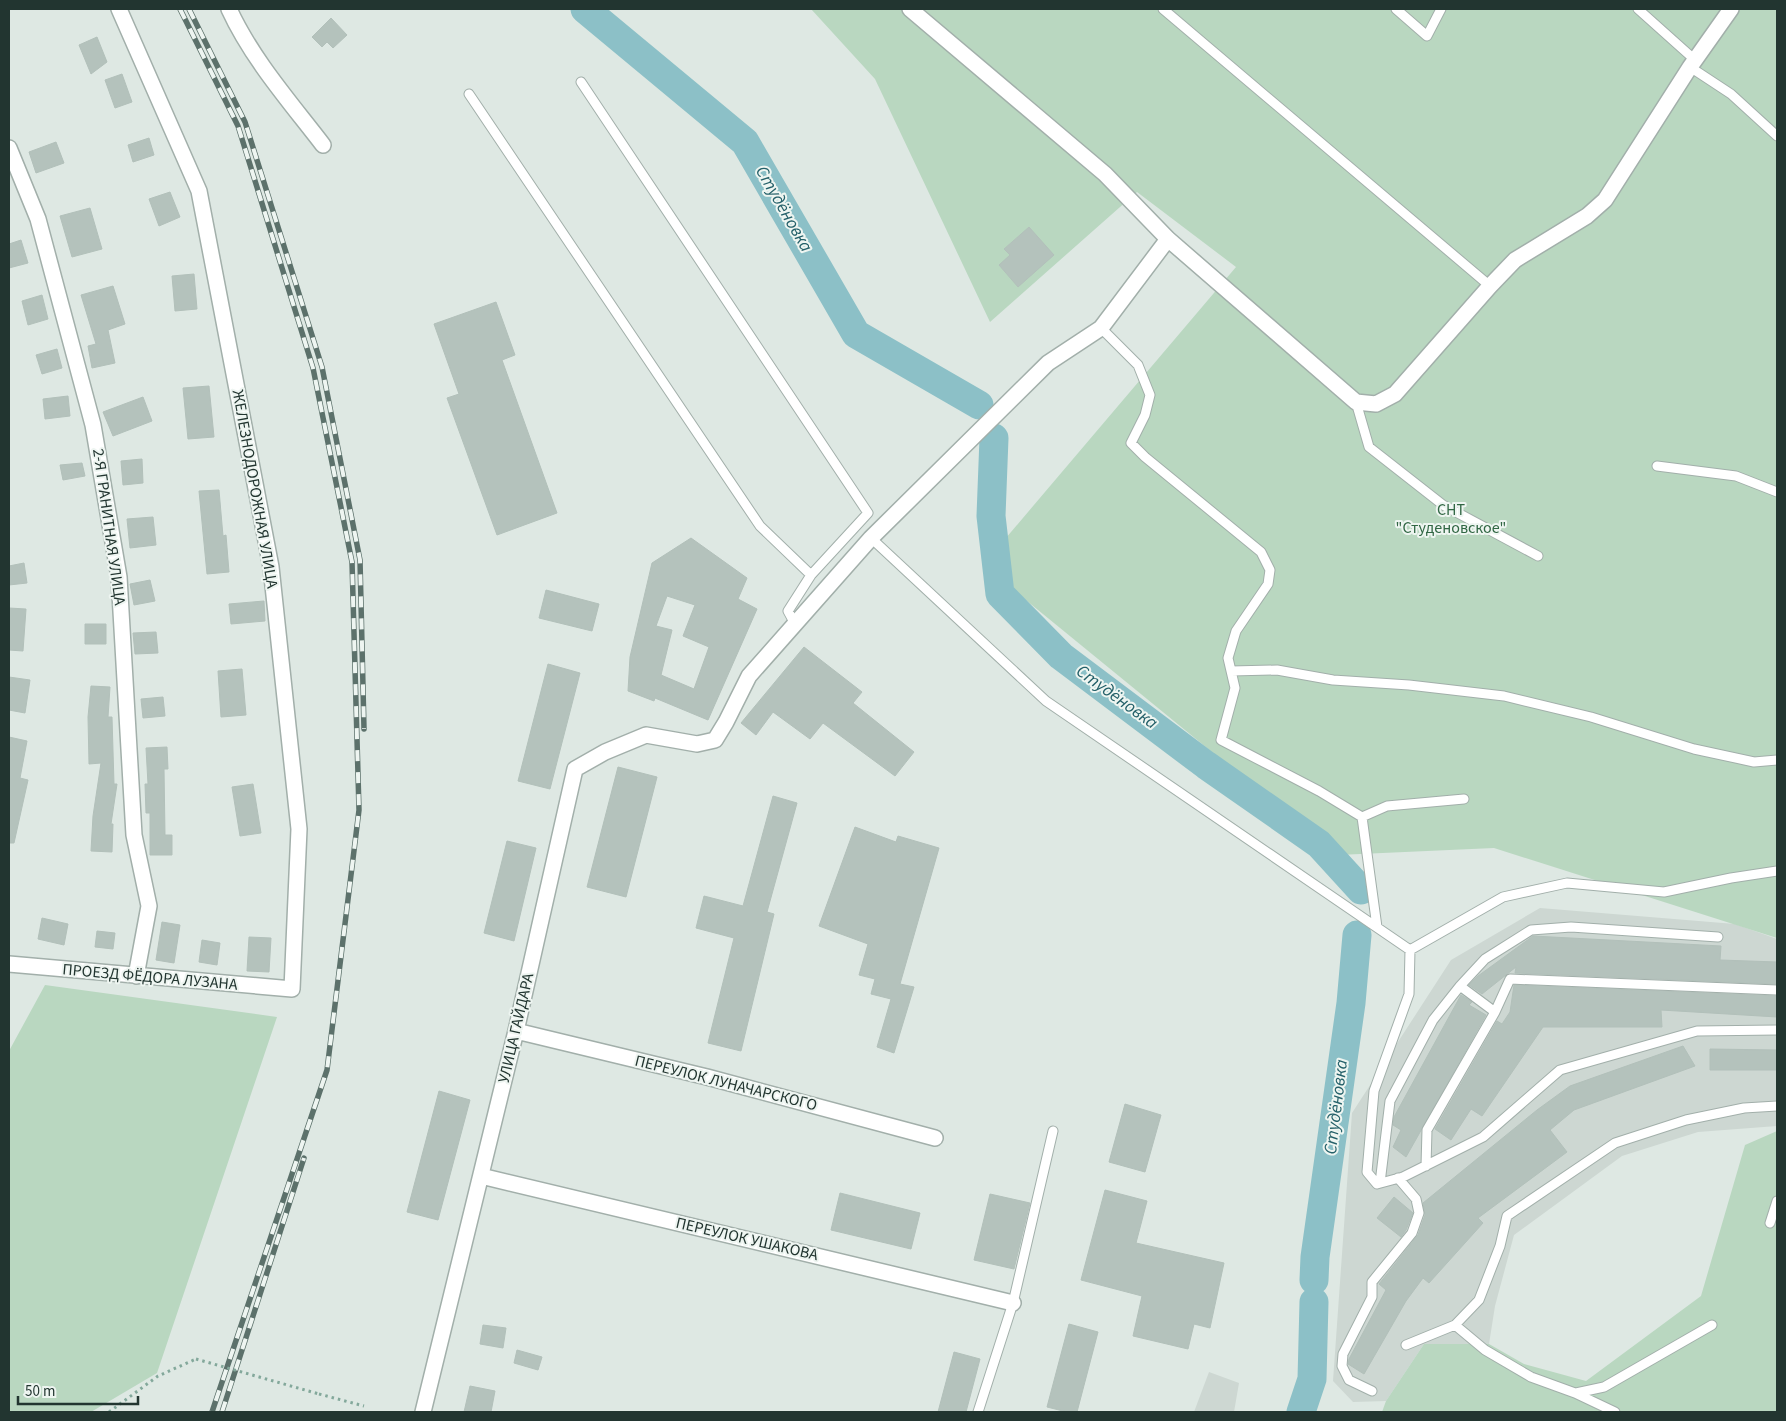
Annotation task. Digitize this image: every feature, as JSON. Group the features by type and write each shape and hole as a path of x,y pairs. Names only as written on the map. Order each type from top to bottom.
{"street":[{"name":"ЖЕЛЕЗНОДОРОЖНАЯ УЛИЦА","path":"119,9 199,191 271,567 299,829 292,989"},
{"path":"229,9 237,28 261,63 323,146"},
{"path":"910,9 1105,174 1168,239 1356,402 1376,404 1395,394 1515,260 1587,216 1605,200 1693,63 1731,9"},
{"name":"2-Я ГРАНИТНАЯ УЛИЦА","path":"9,148 38,219 93,425 119,577 134,834 149,906 136,976"},
{"path":"795,624 871,538 1048,363 1101,328 1168,239"},
{"name":"УЛИЦА ГАЙДАРА","path":"423,1412 516,1031 575,769 605,752 646,735 697,744 715,740 749,676 795,624"},
{"name":"ПРОЕЗД ФЁДОРА ЛУЗАНА","path":"9,964 292,989"},
{"name":"ПЕРЕУЛОК ЛУНАЧАРСКОГО","path":"516,1031 707,1077 935,1138"},
{"name":"ПЕРЕУЛОК УШАКОВА","path":"481,1176 1013,1303"}],"lane":[{"path":"1163,9 1490,286"},
{"path":"1396,9 1427,36 1442,9"},
{"path":"1638,9 1693,63 1731,94 1777,136"},
{"path":"581,82 868,513 810,575 788,611 795,624"},
{"path":"469,94 760,526 810,575"},
{"path":"1101,328 1138,365 1150,396 1145,415 1131,443 1262,552 1270,570 1268,584 1236,631 1228,658 1235,688 1221,740 1319,791 1362,817"},
{"path":"1356,402 1370,447 1443,504 1538,556"},
{"path":"1657,466 1736,476 1777,492"},
{"path":"871,538 1046,701 1410,950"},
{"path":"1231,671 1277,670 1333,680 1409,685 1504,696 1591,717 1694,749 1754,762 1777,760"},
{"path":"1362,817 1387,806 1464,799"},
{"path":"1362,817 1377,927"},
{"path":"1410,950 1503,896 1512,894 1567,883 1664,892 1777,871"},
{"path":"1380,1183 1390,1101 1433,1020 1460,986 1485,959 1531,930 1571,927 1718,937"},
{"path":"1410,950 1409,994 1374,1092 1367,1172 1377,1184 1398,1178 1426,1166 1483,1137 1560,1070 1697,1031 1777,1030"},
{"path":"1426,1166 1427,1130 1495,1012 1510,978 1777,990"},
{"path":"1460,986 1495,1012"},
{"path":"1406,1345 1455,1325 1479,1300 1500,1246 1508,1216 1615,1143 1686,1120 1744,1108 1777,1106"},
{"path":"978,1412 1013,1303 1053,1131"},
{"path":"1372,1391 1349,1380 1342,1366 1343,1354 1372,1297 1372,1282 1412,1233 1419,1213 1416,1199 1398,1178"},
{"path":"1770,1224 1777,1201"},
{"path":"1455,1325 1485,1350 1531,1377 1575,1393 1616,1412"},
{"path":"1575,1393 1604,1387 1712,1325"}],"path":[{"path":"109,1412 158,1376 196,1359 364,1406"}],"shaded area":[{"path":"1540,908 1735,924 1777,939 1777,1126 1698,1132 1622,1156 1514,1235 1495,1306 1489,1344 1424,1344 1386,1401 1353,1402 1333,1381 1352,1113 1451,960"},
{"path":"1209,1372 1239,1383 1234,1412 1194,1412"}],"green space":[{"name":"СНТ \"Студеновское\"","path":"811,9 1777,9 1777,938 1494,848 1338,855 983,565 1236,267 1137,192 990,322 875,79"},
{"path":"45,985 277,1017 157,1373 91,1412 9,1412 9,1051"},
{"path":"1777,1131 1777,1412 1382,1412 1386,1401 1424,1344 1489,1344 1524,1364 1586,1381 1701,1296 1745,1145"}],"building":[{"path":"331,18 347,35 333,48 327,42 322,47 312,37"},
{"path":"97,37 107,62 91,74 79,45"},
{"path":"122,74 132,102 115,108 105,80"},
{"path":"149,138 154,155 133,162 128,145"},
{"path":"56,142 64,163 36,173 29,152"},
{"path":"170,192 180,217 159,226 149,199"},
{"path":"90,208 102,249 72,257 60,216"},
{"path":"1029,227 1054,255 1018,287 999,265 1010,255 1004,249"},
{"path":"21,240 28,263 9,268 9,244"},
{"path":"194,274 197,309 175,311 172,276"},
{"path":"113,286 125,324 108,330 115,363 92,368 88,346 96,344 81,295"},
{"path":"42,295 48,319 28,325 22,301"},
{"path":"496,302 515,355 502,360 557,513 497,535 447,398 459,394 434,324"},
{"path":"57,349 62,368 42,374 36,355"},
{"path":"209,386 214,437 188,439 183,388"},
{"path":"68,396 70,416 45,419 43,399"},
{"path":"143,397 152,421 113,436 103,412"},
{"path":"142,459 143,483 123,485 121,461"},
{"path":"82,463 85,476 63,480 60,465"},
{"path":"219,490 223,536 226,535 229,572 207,574 199,491"},
{"path":"153,517 156,545 130,548 127,519"},
{"path":"691,538 747,578 738,599 757,609 708,720 655,698 654,701 628,691 630,657 652,563","holes":["667,596 695,605 683,636 709,647 694,689 661,675 672,630 656,626"]},
{"path":"24,563 27,583 9,585 9,566"},
{"path":"150,580 155,601 134,605 130,584"},
{"path":"546,590 599,604 592,631 539,618"},
{"path":"264,601 265,621 231,624 229,604"},
{"path":"9,608 26,609 23,651 9,650"},
{"path":"85,624 106,624 106,644 85,644"},
{"path":"156,632 158,653 135,654 133,633"},
{"path":"804,647 862,692 853,703 914,752 895,776 823,723 810,739 773,712 756,735 741,723"},
{"path":"548,664 580,673 550,789 518,781"},
{"path":"242,669 246,715 221,717 218,671"},
{"path":"9,677 30,680 25,713 9,710"},
{"path":"91,686 110,687 108,717 112,717 114,784 117,784 111,824 113,824 112,852 91,851 93,816 101,763 89,764 88,717"},
{"path":"163,697 165,716 143,718 141,699"},
{"path":"9,737 27,741 20,778 28,780 14,843 9,843"},
{"path":"167,747 168,769 164,769 165,835 172,835 172,855 150,855 150,813 146,813 145,784 148,784 146,748"},
{"path":"618,767 657,777 626,897 587,887"},
{"path":"253,784 261,833 240,836 232,787"},
{"path":"773,796 797,803 767,912 774,914 741,1051 708,1043 734,938 696,928 704,896 743,906"},
{"path":"855,827 896,842 898,836 939,848 900,984 914,987 894,1053 877,1047 891,999 871,994 875,979 859,975 868,944 819,926"},
{"path":"507,841 536,848 514,941 484,933"},
{"path":"42,918 68,924 64,945 38,939"},
{"path":"162,922 180,925 174,963 156,960"},
{"path":"97,931 115,933 113,949 95,947"},
{"path":"1533,936 1721,946 1720,960 1777,962 1777,984 1515,973 1516,967 1482,994 1469,985 1478,976"},
{"path":"249,937 271,938 269,972 247,971"},
{"path":"202,940 220,943 217,965 199,962"},
{"path":"1514,985 1777,996 1777,1017 1661,1010 1662,1027 1543,1027 1482,1116 1471,1109 1451,1140 1435,1129 1497,1021 1502,1024 1510,1012"},
{"path":"1461,995 1472,1002 1469,1005 1486,1015 1406,1157 1393,1147 1401,1130 1393,1125 1394,1117"},
{"path":"1683,1046 1695,1066 1574,1110 1550,1130 1567,1152 1478,1218 1483,1223 1429,1283 1423,1278 1406,1301 1364,1374 1348,1364 1386,1290 1379,1284 1418,1235 1425,1215 1423,1203 1537,1110 1570,1086"},
{"path":"1710,1049 1777,1050 1777,1070 1710,1070"},
{"path":"439,1091 470,1100 438,1220 407,1212"},
{"path":"1125,1104 1161,1115 1145,1172 1109,1162"},
{"path":"1105,1190 1147,1201 1136,1243 1224,1263 1210,1328 1194,1324 1188,1349 1133,1336 1142,1296 1081,1280"},
{"path":"840,1193 920,1213 911,1249 831,1230"},
{"path":"990,1194 1030,1203 1014,1269 974,1260"},
{"path":"1394,1197 1413,1213 1401,1237 1377,1218"},
{"path":"1069,1324 1098,1332 1077,1412 1067,1412 1047,1407"},
{"path":"483,1325 506,1328 503,1348 480,1344"},
{"path":"517,1350 542,1357 538,1370 514,1363"},
{"path":"954,1352 980,1359 966,1412 938,1412"},
{"path":"470,1386 495,1391 491,1412 464,1412"}],"waterway":[{"name":"Студёновка","path":"585,9 745,142 856,334 979,405"},
{"name":"Студёновка","path":"994,438 991,516 1000,594 1061,656 1206,765 1319,844 1361,890"},
{"name":"Студёновка","path":"1314,1280 1315,1257 1351,1003 1357,935"},
{"name":"Студёновка","path":"1301,1412 1312,1379 1314,1302"}],"railway":[{"path":"180,9 238,126 313,368 352,562 359,810 327,1070 212,1412"},
{"path":"189,9 245,122 322,367 360,560 364,729"},
{"path":"222,1412 304,1158"}]}
